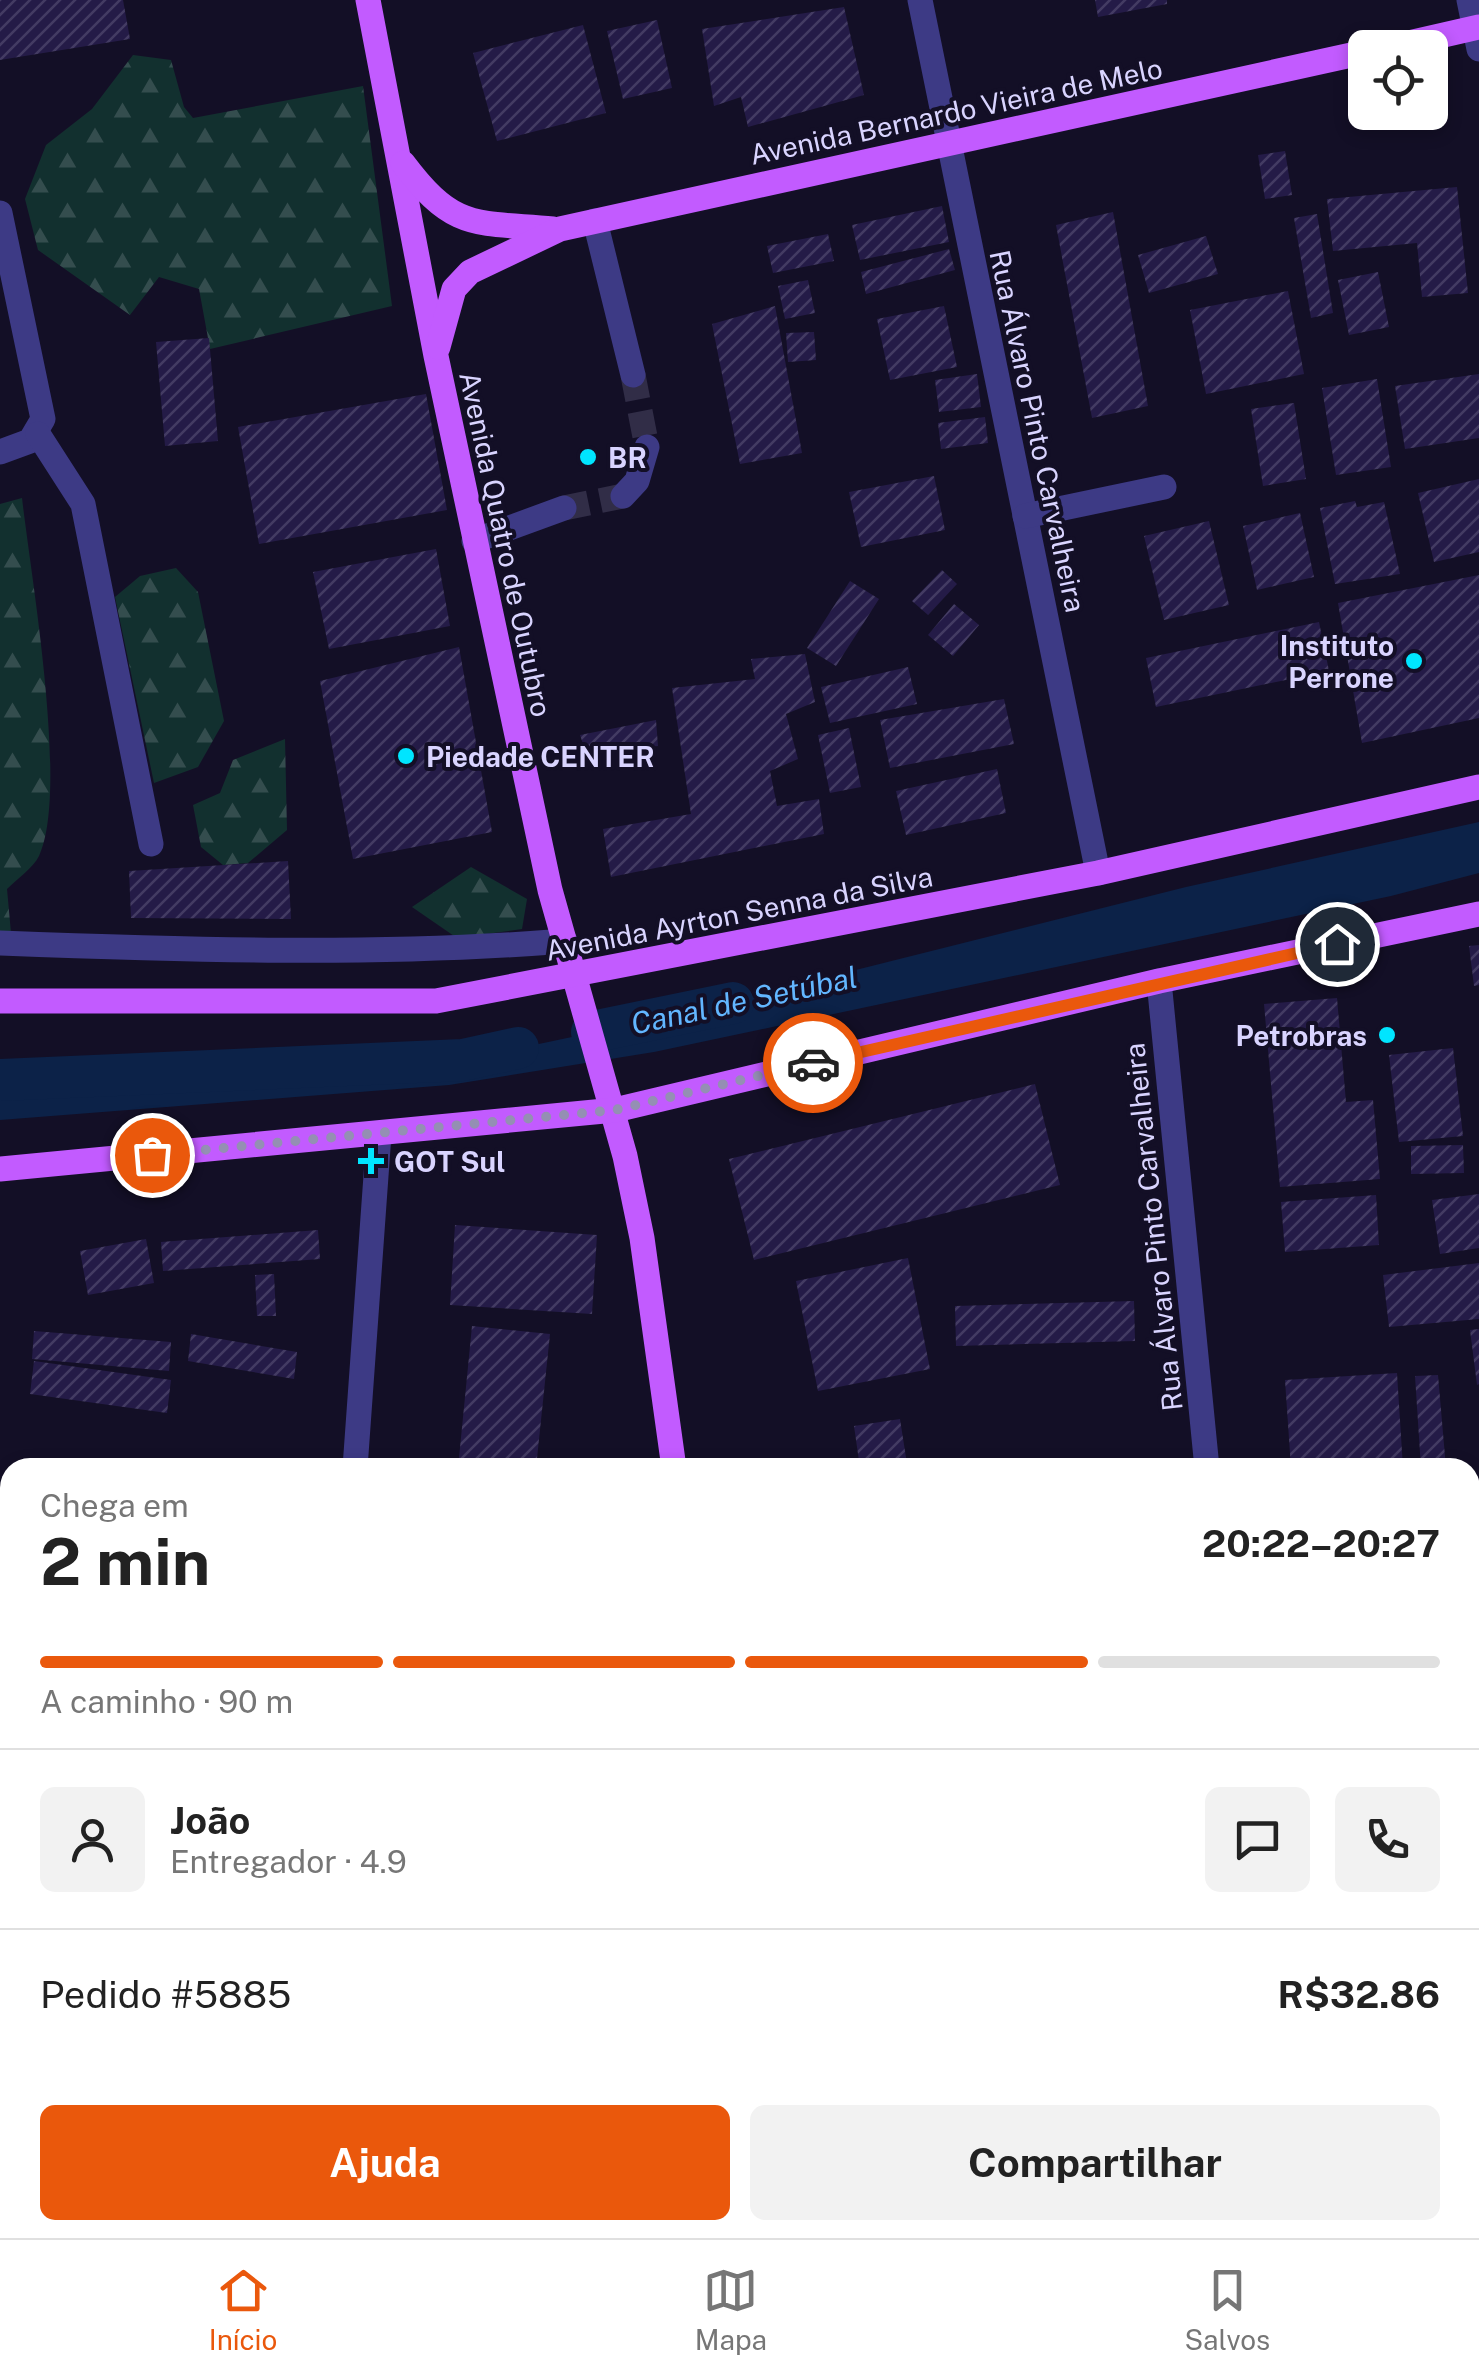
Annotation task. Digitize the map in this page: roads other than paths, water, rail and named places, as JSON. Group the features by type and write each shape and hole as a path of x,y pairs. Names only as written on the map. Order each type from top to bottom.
{"main road":[{"name":"Avenida Quatro de Outubro","path":"368,0 474,541 565,941 615,1110 642,1238 673,1458"},
{"path":"1448,39 1478,35"},
{"name":"Avenida Bernardo Vieira de Melo","path":"436,356 454,289 491,260 560,229 1348,56"},
{"name":"Avenida Bernardo Vieira de Melo","path":"400,159 443,210 485,226 560,229"},
{"name":"Avenida Ayrton Senna da Silva","path":"0,1000 436,1001 1098,873 1479,788"},
{"path":"0,1169 615,1110 1159,981 1479,914"}],"street":[{"name":"Rua Álvaro Pinto Carvalheira","path":"920,0 1098,873"},
{"path":"1469,0 1478,35"},
{"path":"0,213 4,252 43,418 38,434 0,452"},
{"path":"596,222 634,374"},
{"path":"38,434 84,504 151,844"},
{"path":"623,496 637,481 646,447"},
{"path":"1025,516 1164,487"},
{"path":"474,541 564,508"},
{"name":"Avenida Ayrton Senna da Silva","path":"0,944 206,950 498,946 565,941"},
{"name":"Rua Álvaro Pinto Carvalheira","path":"1159,981 1206,1458"},
{"path":"356,1458 379,1134"}],"water":[{"path":"1479,822 1479,873 1391,896 654,1052 449,1085 0,1120 0,1080 463,1060 676,1015 1186,887"}],"waterway":[{"name":"Canal de Setúbal","path":"592,1032 733,1003"},
{"name":"Canal de Setúbal","path":"0,1080 463,1060 518,1048"}],"tunnel":[{"path":"633,375 647,447"},
{"path":"564,508 623,496"}],"place":[{"name":"BR","path":"588,457"},
{"name":"Instituto Perrone","path":"1414,661"},
{"name":"Piedade CENTER","path":"406,756"},
{"name":"Petrobras","path":"1387,1035"},
{"name":"GOT Sul","path":"371,1161"}]}
